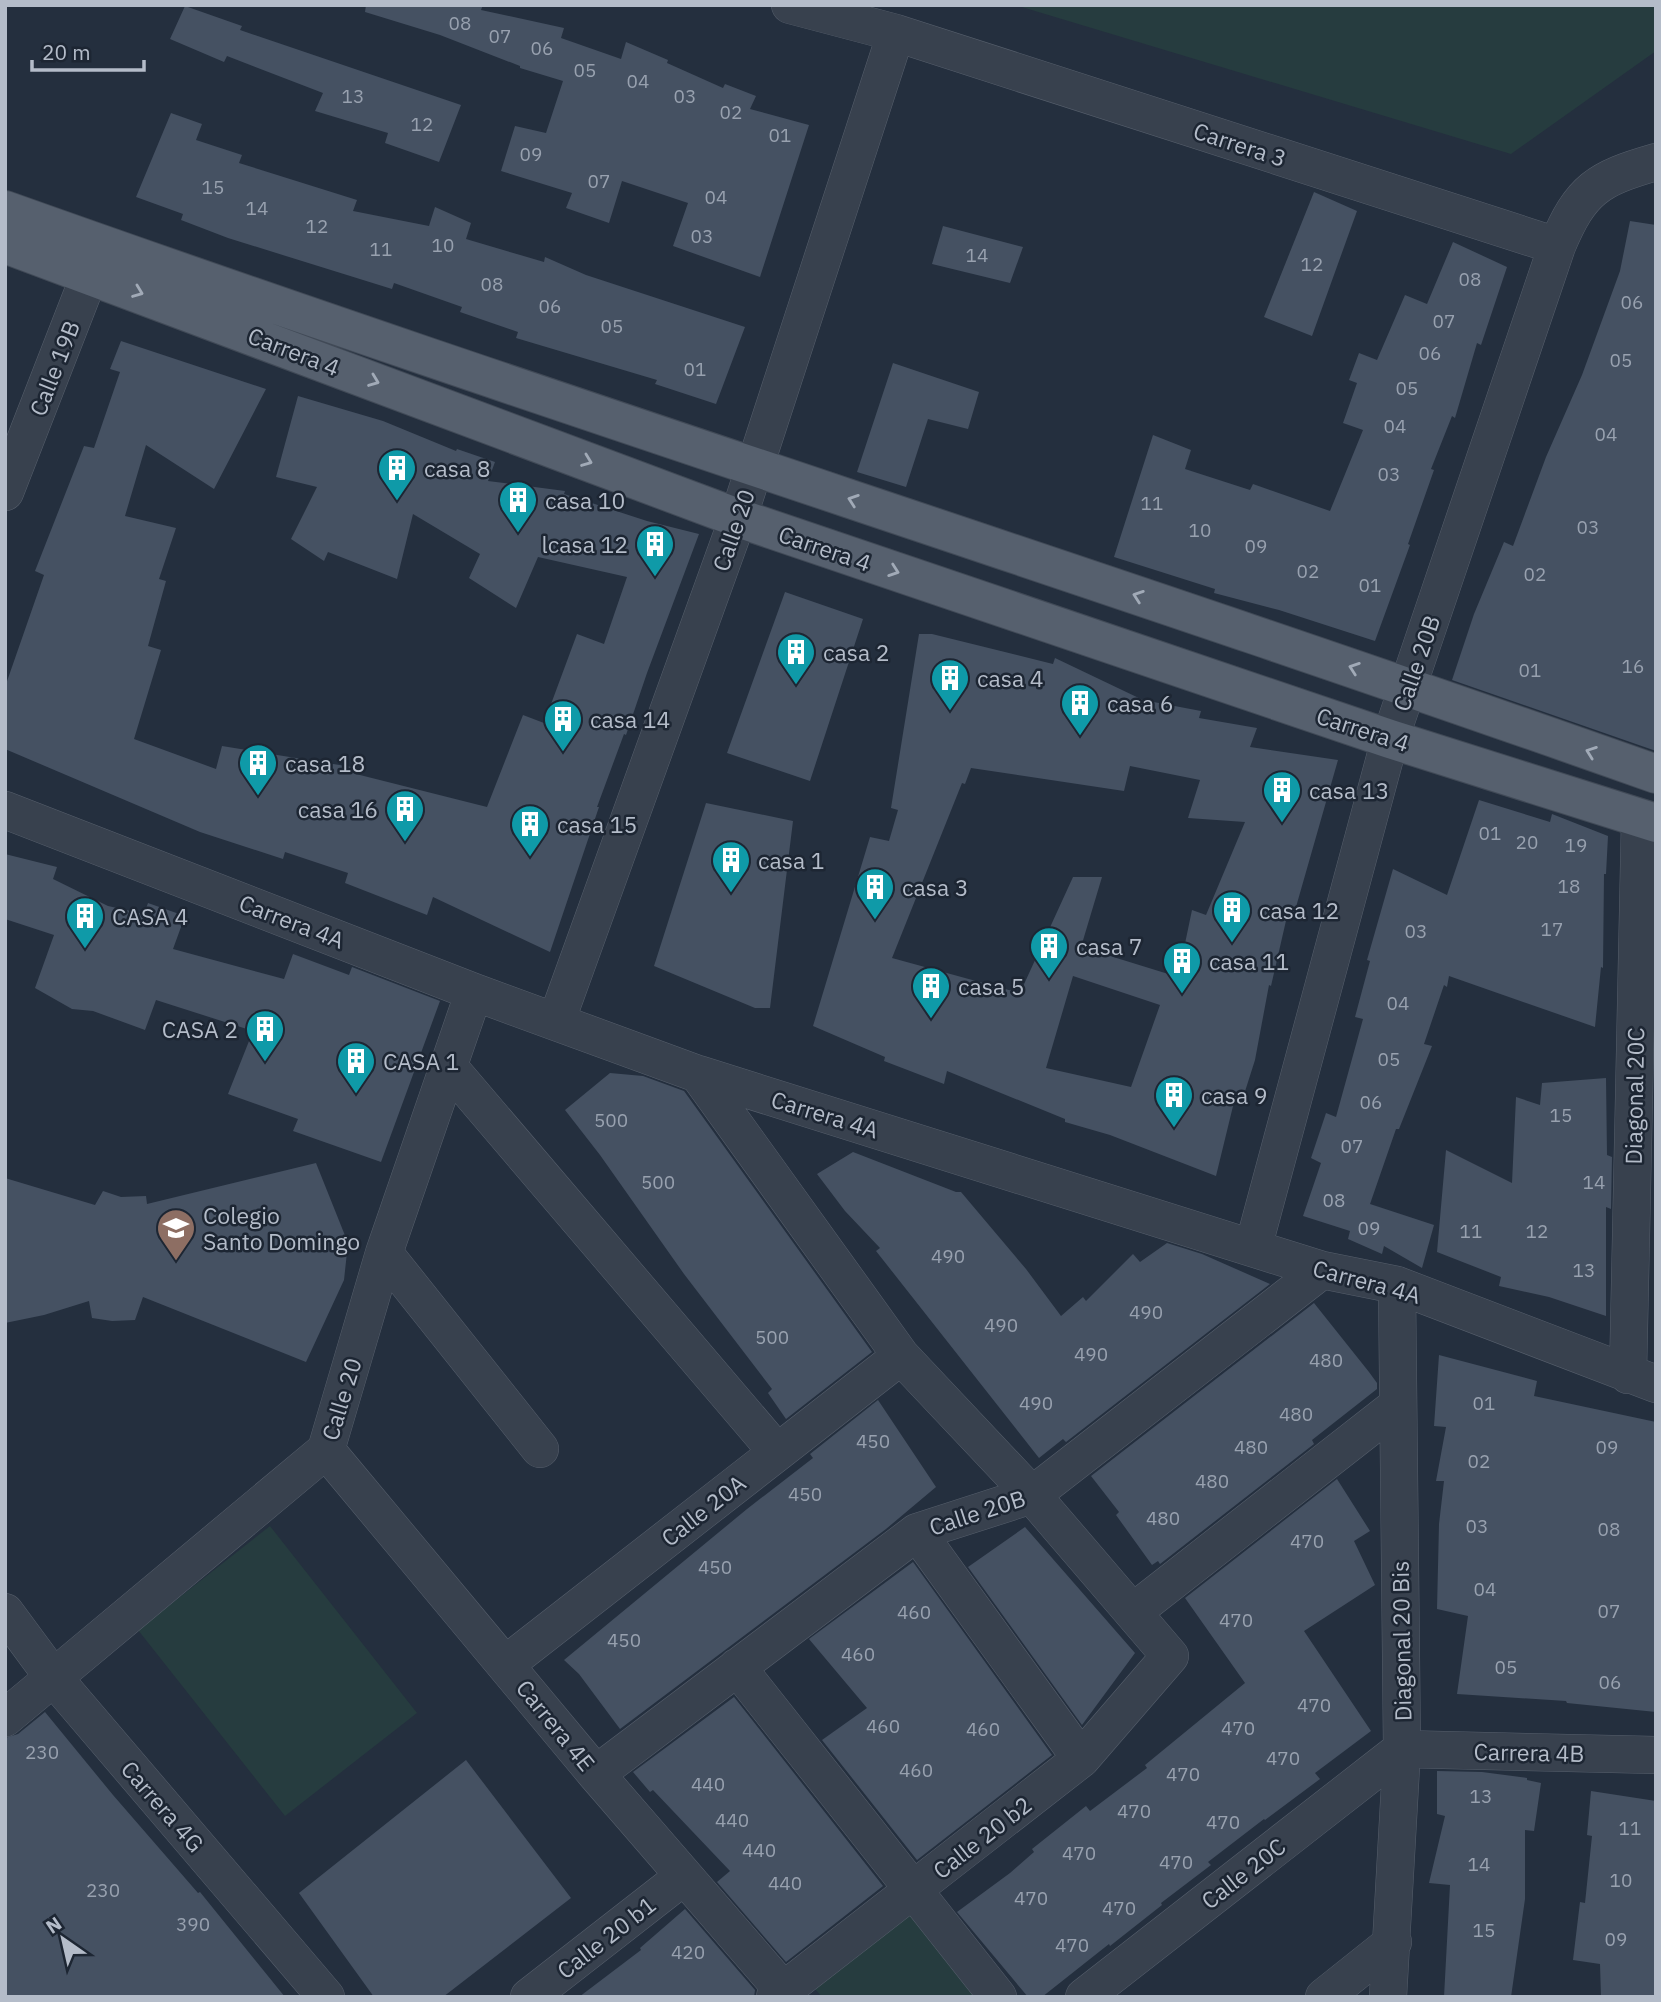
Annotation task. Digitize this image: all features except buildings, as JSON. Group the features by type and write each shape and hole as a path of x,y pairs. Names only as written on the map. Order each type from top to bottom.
{"main road":[{"name":"Carrera 4","path":"5,210 95,259 738,518 1390,739 1648,820"},
{"name":"Carrera 4","path":"5,244 95,259 754,466 1408,687 1656,774"}],"street":[{"name":"Carrera 3","path":"790,5 896,33 1557,246"},
{"name":"Calle 20","path":"556,1022 738,518 896,33"},
{"path":"1557,246 1569,217 1584,197 1600,183 1656,162"},
{"name":"Calle 20B","path":"1253,1248 1390,739 1557,246"},
{"name":"Calle 19B","path":"5,492 95,259"},
{"name":"Carrera 4A","path":"5,810 474,992 698,1074 1322,1270 1397,1284 1642,1379"},
{"name":"Diagonal 20C","path":"1642,1379 1648,820"},
{"name":"Calle 20","path":"5,1717 326,1450 384,1253 474,992"},
{"path":"448,1066 778,1452"},
{"path":"698,1074 901,1356 1032,1495 1133,1612 1398,1405"},
{"path":"384,1253 540,1449"},
{"name":"Calle 20B","path":"596,1774 916,1532 1032,1495 1322,1270"},
{"name":"Diagonal 20 Bis","path":"1388,1997 1402,1749 1397,1284"},
{"name":"Calle 20A","path":"506,1664 901,1356"},
{"name":"Carrera 4E","path":"326,1450 782,1995"},
{"path":"916,1532 1081,1759"},
{"name":"Carrera 4G","path":"5,1612 53,1677 326,1997"},
{"name":"Calle 20 b2","path":"782,1995 1081,1759 1170,1656 1133,1612"},
{"path":"737,1667 998,1997"},
{"name":"Carrera 4B","path":"1402,1749 1656,1755"},
{"name":"Calle 20C","path":"1084,1997 1402,1749"},
{"name":"Calle 20 b1","path":"529,1997 684,1877"},
{"path":"1324,1997 1393,1942"}],"green space":[{"path":"1015,5 1656,5 1656,51 1511,154"},
{"path":"270,1526 417,1713 285,1816 138,1630"},
{"path":"915,1908 986,1997 822,1997 815,1989"}],"place":[{"name":"casa 8","path":"397,502"},
{"name":"casa 10","path":"518,534"},
{"name":"lcasa 12","path":"655,578"},
{"name":"casa 2","path":"796,686"},
{"name":"casa 4","path":"950,712"},
{"name":"casa 6","path":"1080,737"},
{"name":"casa 14","path":"563,753"},
{"name":"casa 18","path":"258,797"},
{"name":"casa 13","path":"1282,824"},
{"name":"casa 16","path":"405,843"},
{"name":"casa 15","path":"530,858"},
{"name":"casa 1","path":"731,894"},
{"name":"casa 3","path":"875,921"},
{"name":"casa 12","path":"1232,944"},
{"name":"CASA 4","path":"85,950"},
{"name":"casa 7","path":"1049,980"},
{"name":"casa 11","path":"1182,995"},
{"name":"casa 5","path":"931,1020"},
{"name":"CASA 2","path":"265,1063"},
{"name":"CASA 1","path":"356,1095"},
{"name":"casa 9","path":"1174,1129"},
{"name":"Colegio Santo Domingo","path":"176,1262"}]}
